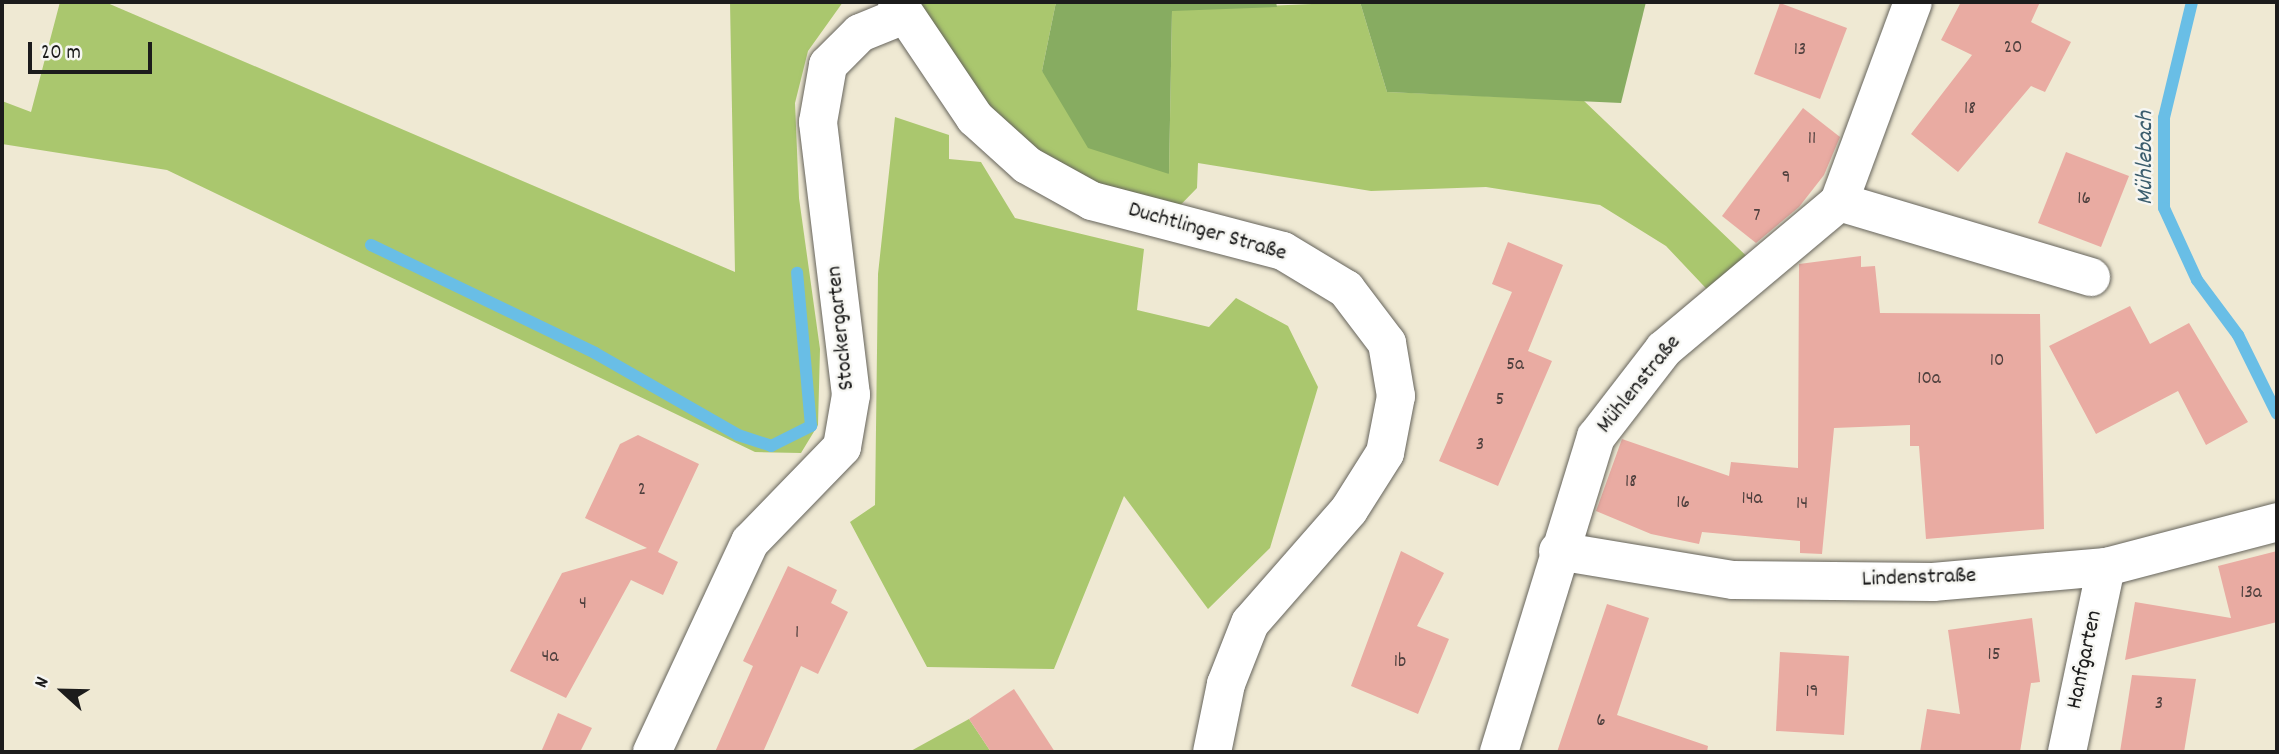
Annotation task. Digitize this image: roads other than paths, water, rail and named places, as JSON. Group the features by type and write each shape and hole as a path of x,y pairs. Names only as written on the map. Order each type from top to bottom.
{"street":[{"name":"Mühlenstraße","path":"1499,752 1558,551 1596,437 1664,349 1839,202 1913,2"},
{"name":"Stockergarten","path":"652,752 750,542 842,447 851,395 818,122 828,65 860,33 900,8"},
{"name":"Duchtlinger Straße","path":"900,8 975,118 1027,165 1092,201 1283,251 1346,289 1387,343 1396,396 1385,453 1349,510 1250,623 1226,684 1212,752"},
{"path":"1839,202 2091,276"},
{"name":"Lindenstraße","path":"1558,551 1733,580 1933,582 2106,567 2266,525"},
{"name":"Hanfgarten","path":"2067,752 2106,567"}],"waterway":[{"name":"Mühlebach","path":"2192,2 2164,118 2164,208 2197,280 2238,335 2277,414"},
{"path":"371,245 595,353 738,435 771,446 811,426 797,273"}]}
